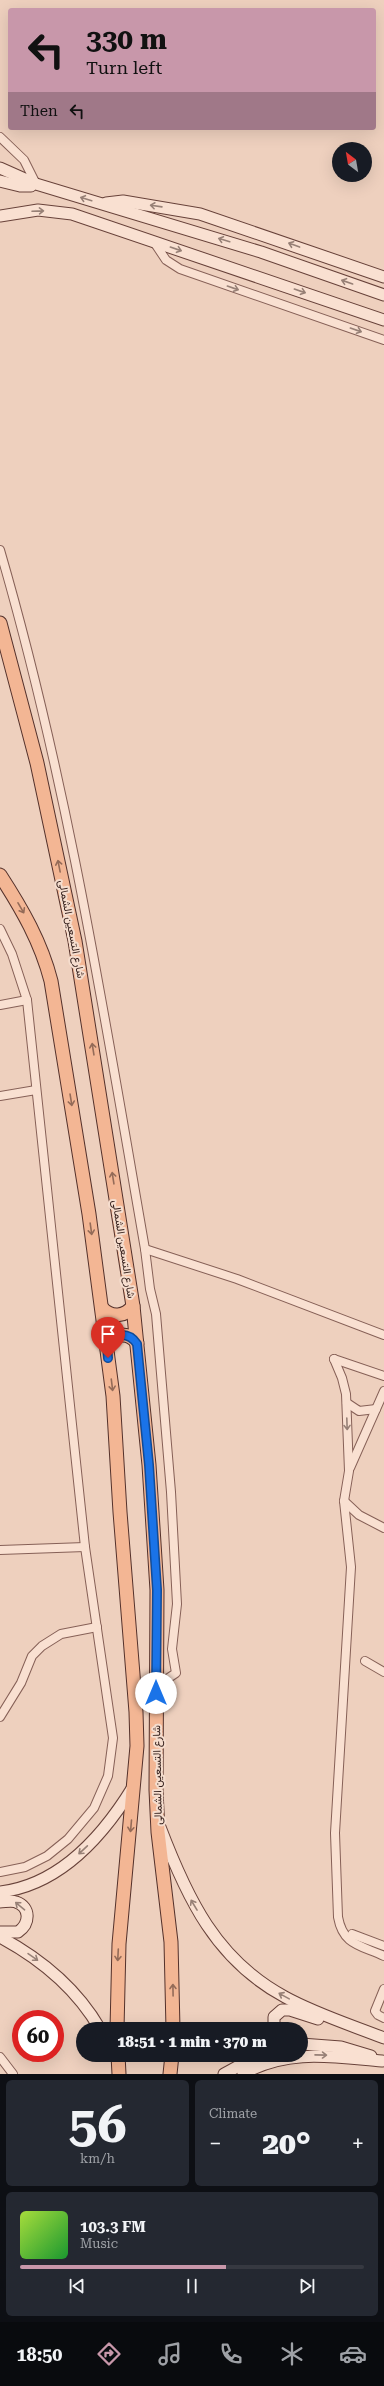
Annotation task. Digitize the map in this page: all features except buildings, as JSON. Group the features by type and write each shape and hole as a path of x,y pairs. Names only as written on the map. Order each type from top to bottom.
{"main road":[{"path":"0,168 36,184 261,252 384,295"},
{"path":"0,181 24,186 36,184"},
{"path":"103,204 118,201 200,214 384,277"},
{"path":"1,215 38,210 63,212 384,320"},
{"name":"شارع التسعين الشمالى","path":"0,623 37,763 78,957 137,1344 154,1535 157,1590 157,1819 171,1942 173,2022"},
{"name":"شارع التسعين الشمالى","path":"0,876 33,930 45,959 51,981 102,1308 115,1418 120,1519 136,1712 137,1746 119,1944 117,2022"},
{"path":"102,1308 112,1315 120,1315 127,1312 132,1306"},
{"path":"107,1345 111,1339 121,1335 132,1338 137,1344"},
{"path":"0,1892 14,1891 40,1881 62,1869 103,1830 134,1787"},
{"path":"157,1819 185,1889 215,1936 231,1956 261,1982 285,1997 384,2038"},
{"path":"0,1902 13,1901 20,1904 27,1916 26,1924 18,1932 0,1932"},
{"path":"0,1937 44,1965 66,1984 96,2022"},
{"path":"274,2022 274,2017 279,2011 286,2009 332,2023 350,2024"},
{"path":"308,2045 349,2049 383,2062"},
{"path":"243,2074 276,2060 308,2055 383,2062"},
{"path":"170,2074 171,2062"},
{"path":"224,2074 246,2062"}],"street":[{"path":"0,137 24,160 36,184"},
{"path":"154,242 166,260 180,269 384,340"},
{"path":"0,550 23,629 85,904 157,1324 171,1492 177,1604 172,1649 176,1673 171,1678 156,1680"},
{"path":"0,929 12,954 27,1000 86,1548 113,1738 108,1776 94,1808 68,1839 47,1856 25,1867 1,1870"},
{"path":"0,1005 27,1000"},
{"path":"0,1096 36,1090"},
{"path":"145,1249 237,1279 384,1335"},
{"path":"384,1376 334,1359 345,1386 347,1403 349,1471 344,1501 351,1567 335,1833 338,1917 341,1931 347,1939 384,1956"},
{"path":"349,1471 384,1391"},
{"path":"347,1403 359,1411 376,1409"},
{"path":"344,1501 359,1515 384,1528"},
{"path":"0,1550 86,1548"},
{"path":"0,1717 21,1683 32,1656 42,1646 61,1634 97,1627"},
{"path":"365,1661 384,1672"},
{"path":"352,1934 384,1946"},
{"path":"384,1989 375,2011 378,2016 384,2018"},
{"path":"0,2057 13,2074"}],"route":[{"path":"108,1358 107,1345 114,1337 118,1335 125,1335 135,1340 137,1344 149,1465 157,1590 156,1693"}]}
